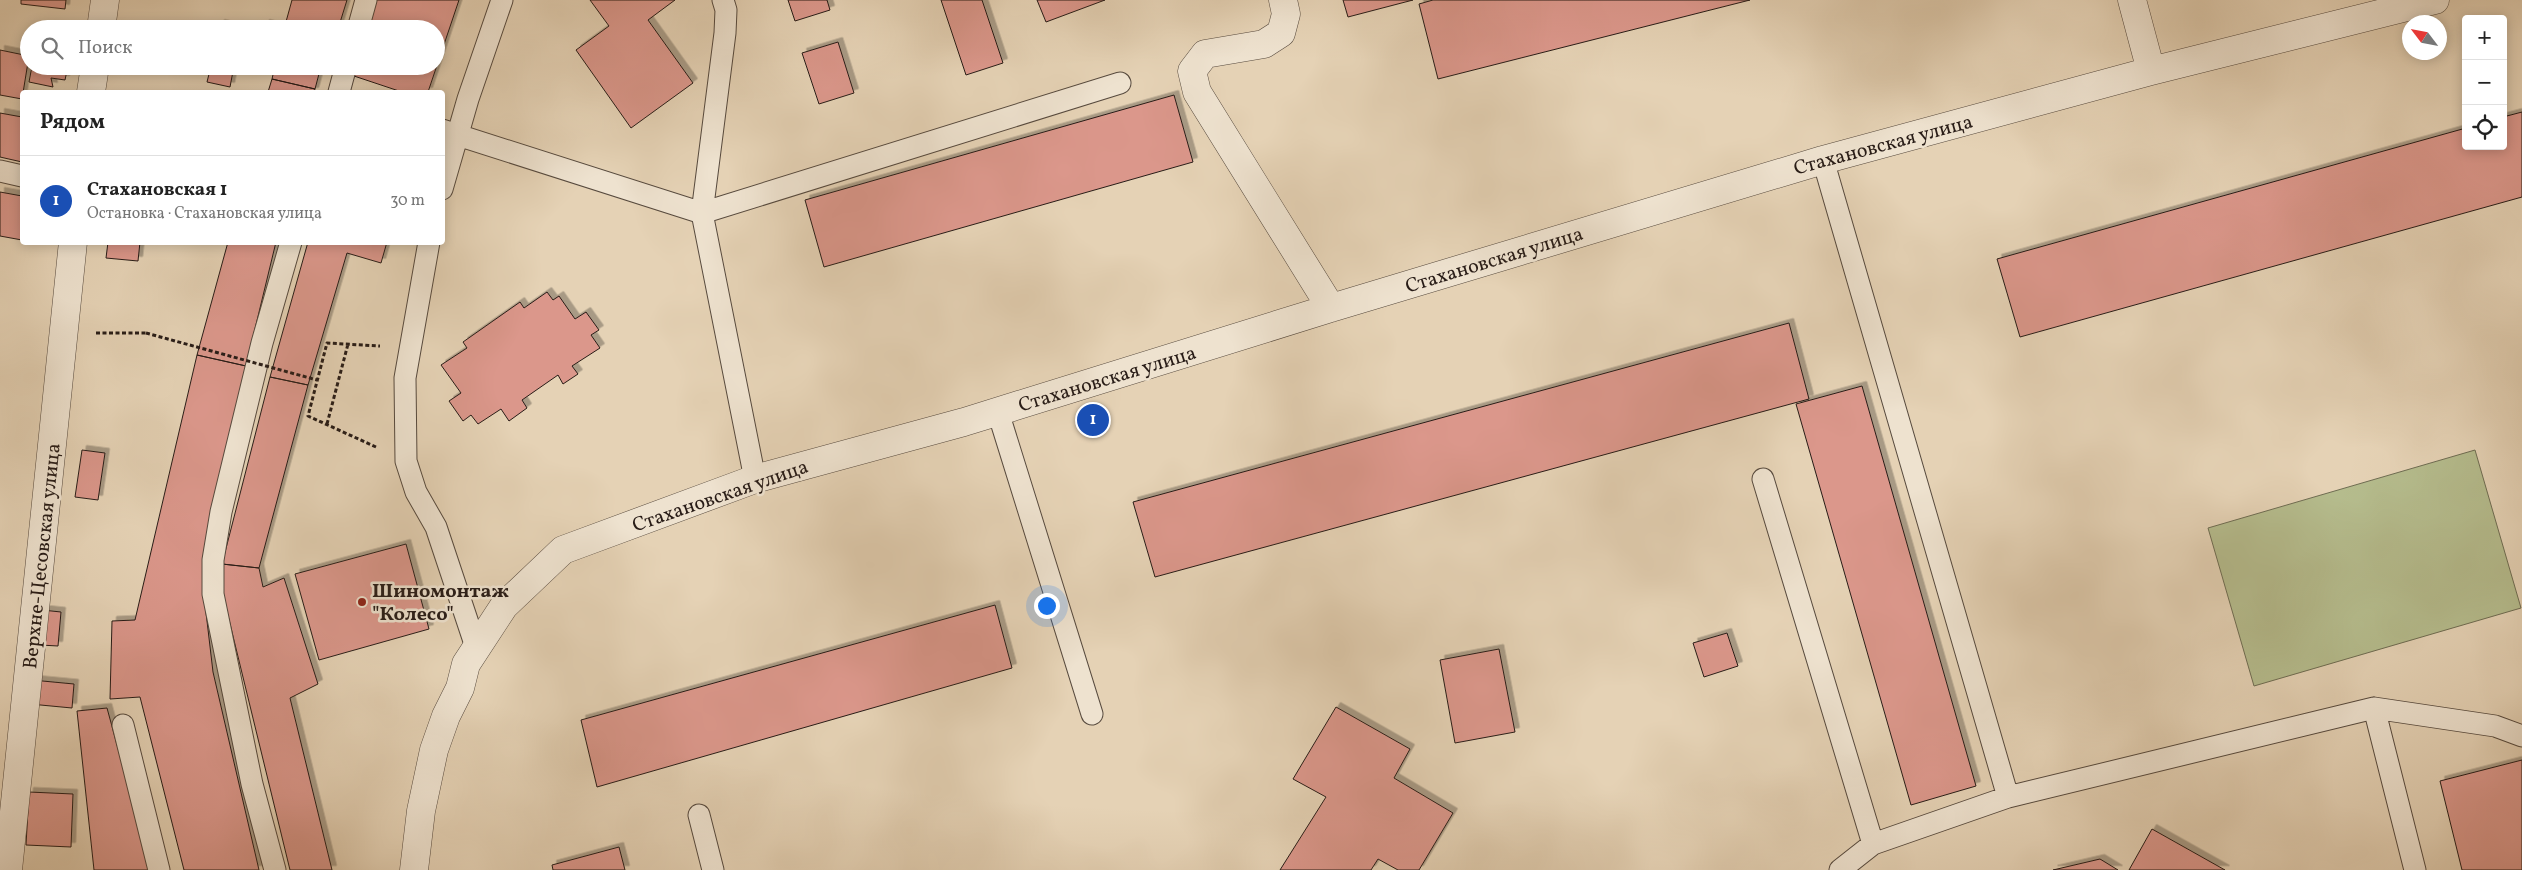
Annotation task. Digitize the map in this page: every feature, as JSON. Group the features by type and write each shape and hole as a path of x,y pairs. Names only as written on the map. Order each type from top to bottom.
{"street":[{"path":"102,20 105,0"},
{"path":"1283,0 1286,14 1281,33 1264,44 1205,54 1192,71 1197,92 1331,308"},
{"path":"2132,0 2151,71"},
{"name":"Стахановская улица","path":"476,647 504,606 563,550 755,479 998,412 1331,308 1823,160 2151,71 2435,0"},
{"path":"91,90 94,75"},
{"name":"Верхне-Цесовская улица","path":"8,870 74,245"},
{"path":"414,870 421,811 434,750 446,716 460,688 466,664 476,647"}],"lane":[{"path":"360,20 366,0"},
{"path":"445,168 450,132 502,0"},
{"path":"723,0 726,10 726,33 702,213 755,479"},
{"path":"339,90 343,75"},
{"path":"450,132 702,213 1120,83"},
{"path":"1823,160 2008,797"},
{"path":"0,171 20,176"},
{"path":"275,870 252,784 213,594 213,560 221,512 260,352 290,245"},
{"path":"428,245 405,378 406,461 416,492 436,527 476,647"},
{"path":"998,412 1092,714"},
{"path":"1763,479 1873,844"},
{"path":"2374,708 2415,870"},
{"path":"1840,870 1873,844 2008,797 2374,708 2495,726 2522,736"},
{"path":"123,725 159,870"},
{"path":"699,815 713,870"}],"path":[{"path":"64,332 146,333 317,380"},
{"path":"406,461 308,416 327,343 410,348"},
{"path":"327,424 348,344"}],"green space":[{"path":"2475,450 2521,608 2254,686 2208,528"}],"building":[{"path":"21,0 66,0 65,9 21,4"},
{"path":"292,0 347,0 341,20 286,20"},
{"path":"375,0 459,0 445,42 445,20 369,20"},
{"path":"590,0 675,0 648,20 693,83 631,128 576,50 609,26"},
{"path":"788,0 827,0 830,10 795,21"},
{"path":"941,0 982,0 1003,63 966,75"},
{"path":"1037,0 1105,0 1046,22"},
{"path":"1343,0 1413,0 1348,17"},
{"path":"1433,0 1750,0 1438,79 1419,4"},
{"path":"838,42 854,93 819,104 802,53"},
{"path":"0,50 20,54 20,75 26,75 23,90 20,90 20,99 0,95"},
{"path":"30,75 66,75 65,80 51,78 53,87 29,82"},
{"path":"209,75 232,75 230,87 207,82"},
{"path":"273,75 319,75 315,89 272,79"},
{"path":"351,75 434,75 429,90 396,90"},
{"path":"272,79 315,89 315,90 269,90"},
{"path":"1174,95 1193,162 824,267 805,200"},
{"path":"2522,112 2522,197 2020,337 1997,259 2462,129 2462,150 2507,150 2507,116"},
{"path":"0,113 20,117 20,162 0,157"},
{"path":"0,192 20,196 20,240 0,236"},
{"path":"108,245 140,245 138,261 106,258"},
{"path":"227,245 275,245 246,366 197,355"},
{"path":"307,245 386,245 381,263 347,253 308,385 270,377"},
{"path":"547,292 553,300 559,296 575,319 586,312 599,330 591,335 600,348 572,366 578,374 563,384 558,375 522,400 527,408 509,421 501,409 478,424 471,415 463,421 449,401 461,393 441,365 467,348 463,342 520,302 524,308"},
{"path":"1789,323 1809,399 1155,577 1133,502"},
{"path":"197,355 246,366 203,562 203,587 213,672 259,870 184,870 140,697 110,699 112,621 135,620"},
{"path":"270,377 308,385 259,568 222,564"},
{"path":"1862,386 1976,786 1911,805 1796,404"},
{"path":"82,450 105,453 98,500 75,497"},
{"name":"Шиномонтаж \"Колесо\"","path":"406,544 429,629 319,660 295,574"},
{"path":"222,564 259,568 263,587 284,578 318,684 290,698 332,870 290,870 222,591"},
{"path":"995,605 1012,668 597,787 581,720"},
{"path":"42,610 61,612 58,646 40,645"},
{"path":"1727,633 1738,666 1704,677 1693,643"},
{"path":"1499,649 1515,732 1455,743 1440,660"},
{"path":"32,680 74,684 72,708 30,704"},
{"path":"1336,707 1410,749 1394,778 1453,813 1419,870 1398,870 1378,859 1371,870 1280,870 1326,797 1293,779"},
{"path":"107,708 151,870 94,870 77,711"},
{"path":"2522,760 2522,870 2462,870 2440,781"},
{"path":"29,792 73,794 71,847 26,845"},
{"path":"2152,829 2225,870 2129,870"},
{"path":"619,847 625,870 553,870 552,865"},
{"path":"2100,859 2118,870 2053,870"}],"place":[{"name":"Стахановская 1","path":"1093,420"},
{"name":"Шиномонтаж \"Колесо\"","path":"362,602"}]}
